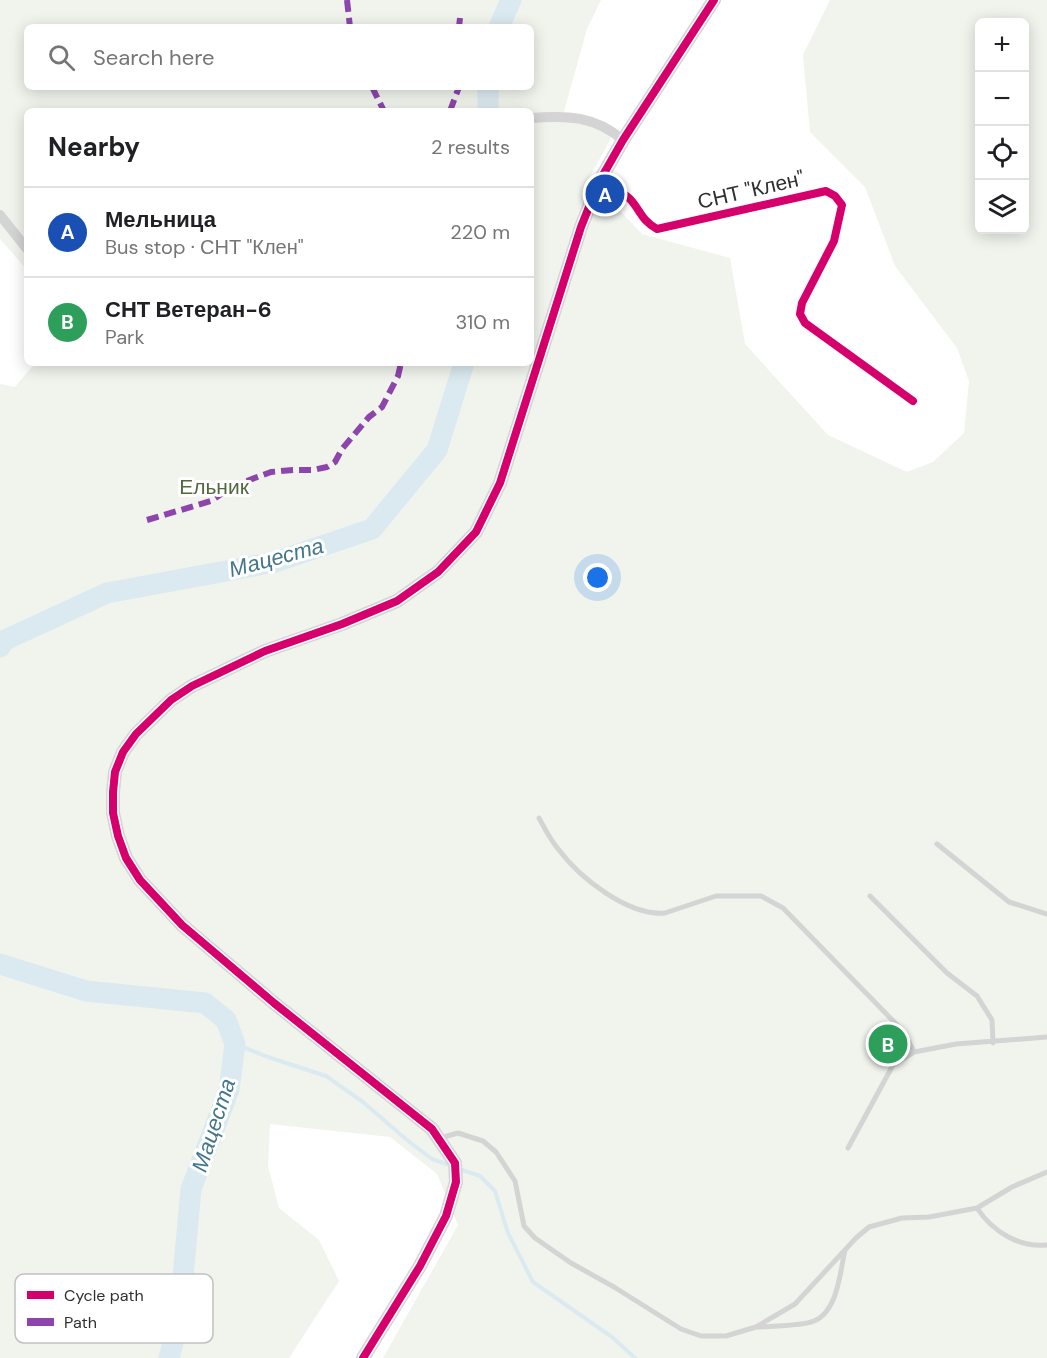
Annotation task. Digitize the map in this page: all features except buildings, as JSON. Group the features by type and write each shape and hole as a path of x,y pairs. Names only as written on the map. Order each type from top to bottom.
{"street":[{"path":"363,1358 420,1266 446,1216 453,1194 456,1173 451,1155 432,1129 274,1003 182,925 140,879 126,858 118,836 113,813 115,772 123,752 136,734 171,700 192,686 266,651 342,624 397,601 438,572 476,532 500,483 581,227 599,182 623,140 714,0"},
{"path":"534,118 577,117 610,129 623,140"},
{"name":"СНТ \"Клен\"","path":"599,182 630,199 642,218 657,229 826,191 835,196 842,205 834,241 802,303 800,314 805,323 914,401"},
{"path":"0,215 24,245"}],"lane":[{"path":"539,818 558,850 575,868 600,889 629,906 656,914 716,896 761,896 783,908 903,1032 914,1052"},
{"path":"937,844 1009,902 1047,914"},
{"path":"870,896 947,973 976,996 992,1020 993,1043"},
{"path":"848,1148 892,1065 914,1052 956,1044 1047,1038"},
{"path":"438,1138 458,1133 483,1141 496,1152 515,1181 524,1226 535,1238 571,1263 635,1299 681,1329 701,1336 726,1336 756,1327 813,1323 825,1315 833,1298 845,1250"},
{"path":"756,1327 795,1304 869,1227 902,1218 929,1217 977,1208 1012,1187 1047,1172"},
{"path":"977,1208 985,1220 1006,1236 1024,1244 1047,1245"}],"green space":[{"name":"Ельник","path":"0,0 601,0 587,29 563,115 613,135 589,178 642,234 730,258 745,344 828,435 907,472 933,462 964,433 969,381 957,348 895,266 865,187 810,132 803,55 830,0 1047,0 1047,1358 383,1358 458,1225 437,1174 390,1137 270,1124 268,1166 279,1208 319,1240 339,1281 289,1358 0,1358 0,384 15,387 32,366 534,366 534,108 24,108 24,267 0,239"}],"waterway":[{"name":"Мацеста","path":"500,24 511,0"},
{"name":"Мацеста","path":"488,90 488,108"},
{"name":"Мацеста","path":"0,647 3,641 107,593 275,562 372,529 437,450 463,366"},
{"name":"Мацеста","path":"0,964 86,991 205,1003 226,1020 235,1044 229,1090 191,1189 183,1274"},
{"path":"235,1044 326,1076 363,1102 432,1159 452,1166"},
{"path":"459,1169 480,1176 495,1191 508,1233 533,1282 612,1337 635,1358"},
{"name":"Мацеста","path":"169,1358 173,1343"}],"marked path":[{"path":"347,0 350,24"},
{"path":"459,24 460,18"},
{"path":"374,90 382,108"},
{"path":"451,108 458,90"},
{"path":"147,520 211,501 233,486 271,472 327,467 335,462 342,449 369,417 382,407 398,376 400,366"}],"cycle path":[{"path":"363,1358 420,1266 446,1216 456,1182 455,1163 432,1129 274,1003 182,925 140,880 126,858 118,836 113,813 115,772 123,752 136,734 171,700 192,686 265,651 342,624 397,601 438,572 476,532 500,483 581,227 599,182 623,140 714,0"},
{"path":"599,182 627,196 644,219 657,229 826,191 835,196 842,205 834,241 802,303 800,314 805,323 913,401"}],"place":[{"name":"Мельница","path":"605,194"},
{"name":"СНТ Ветеран-6","path":"888,1044"}]}
